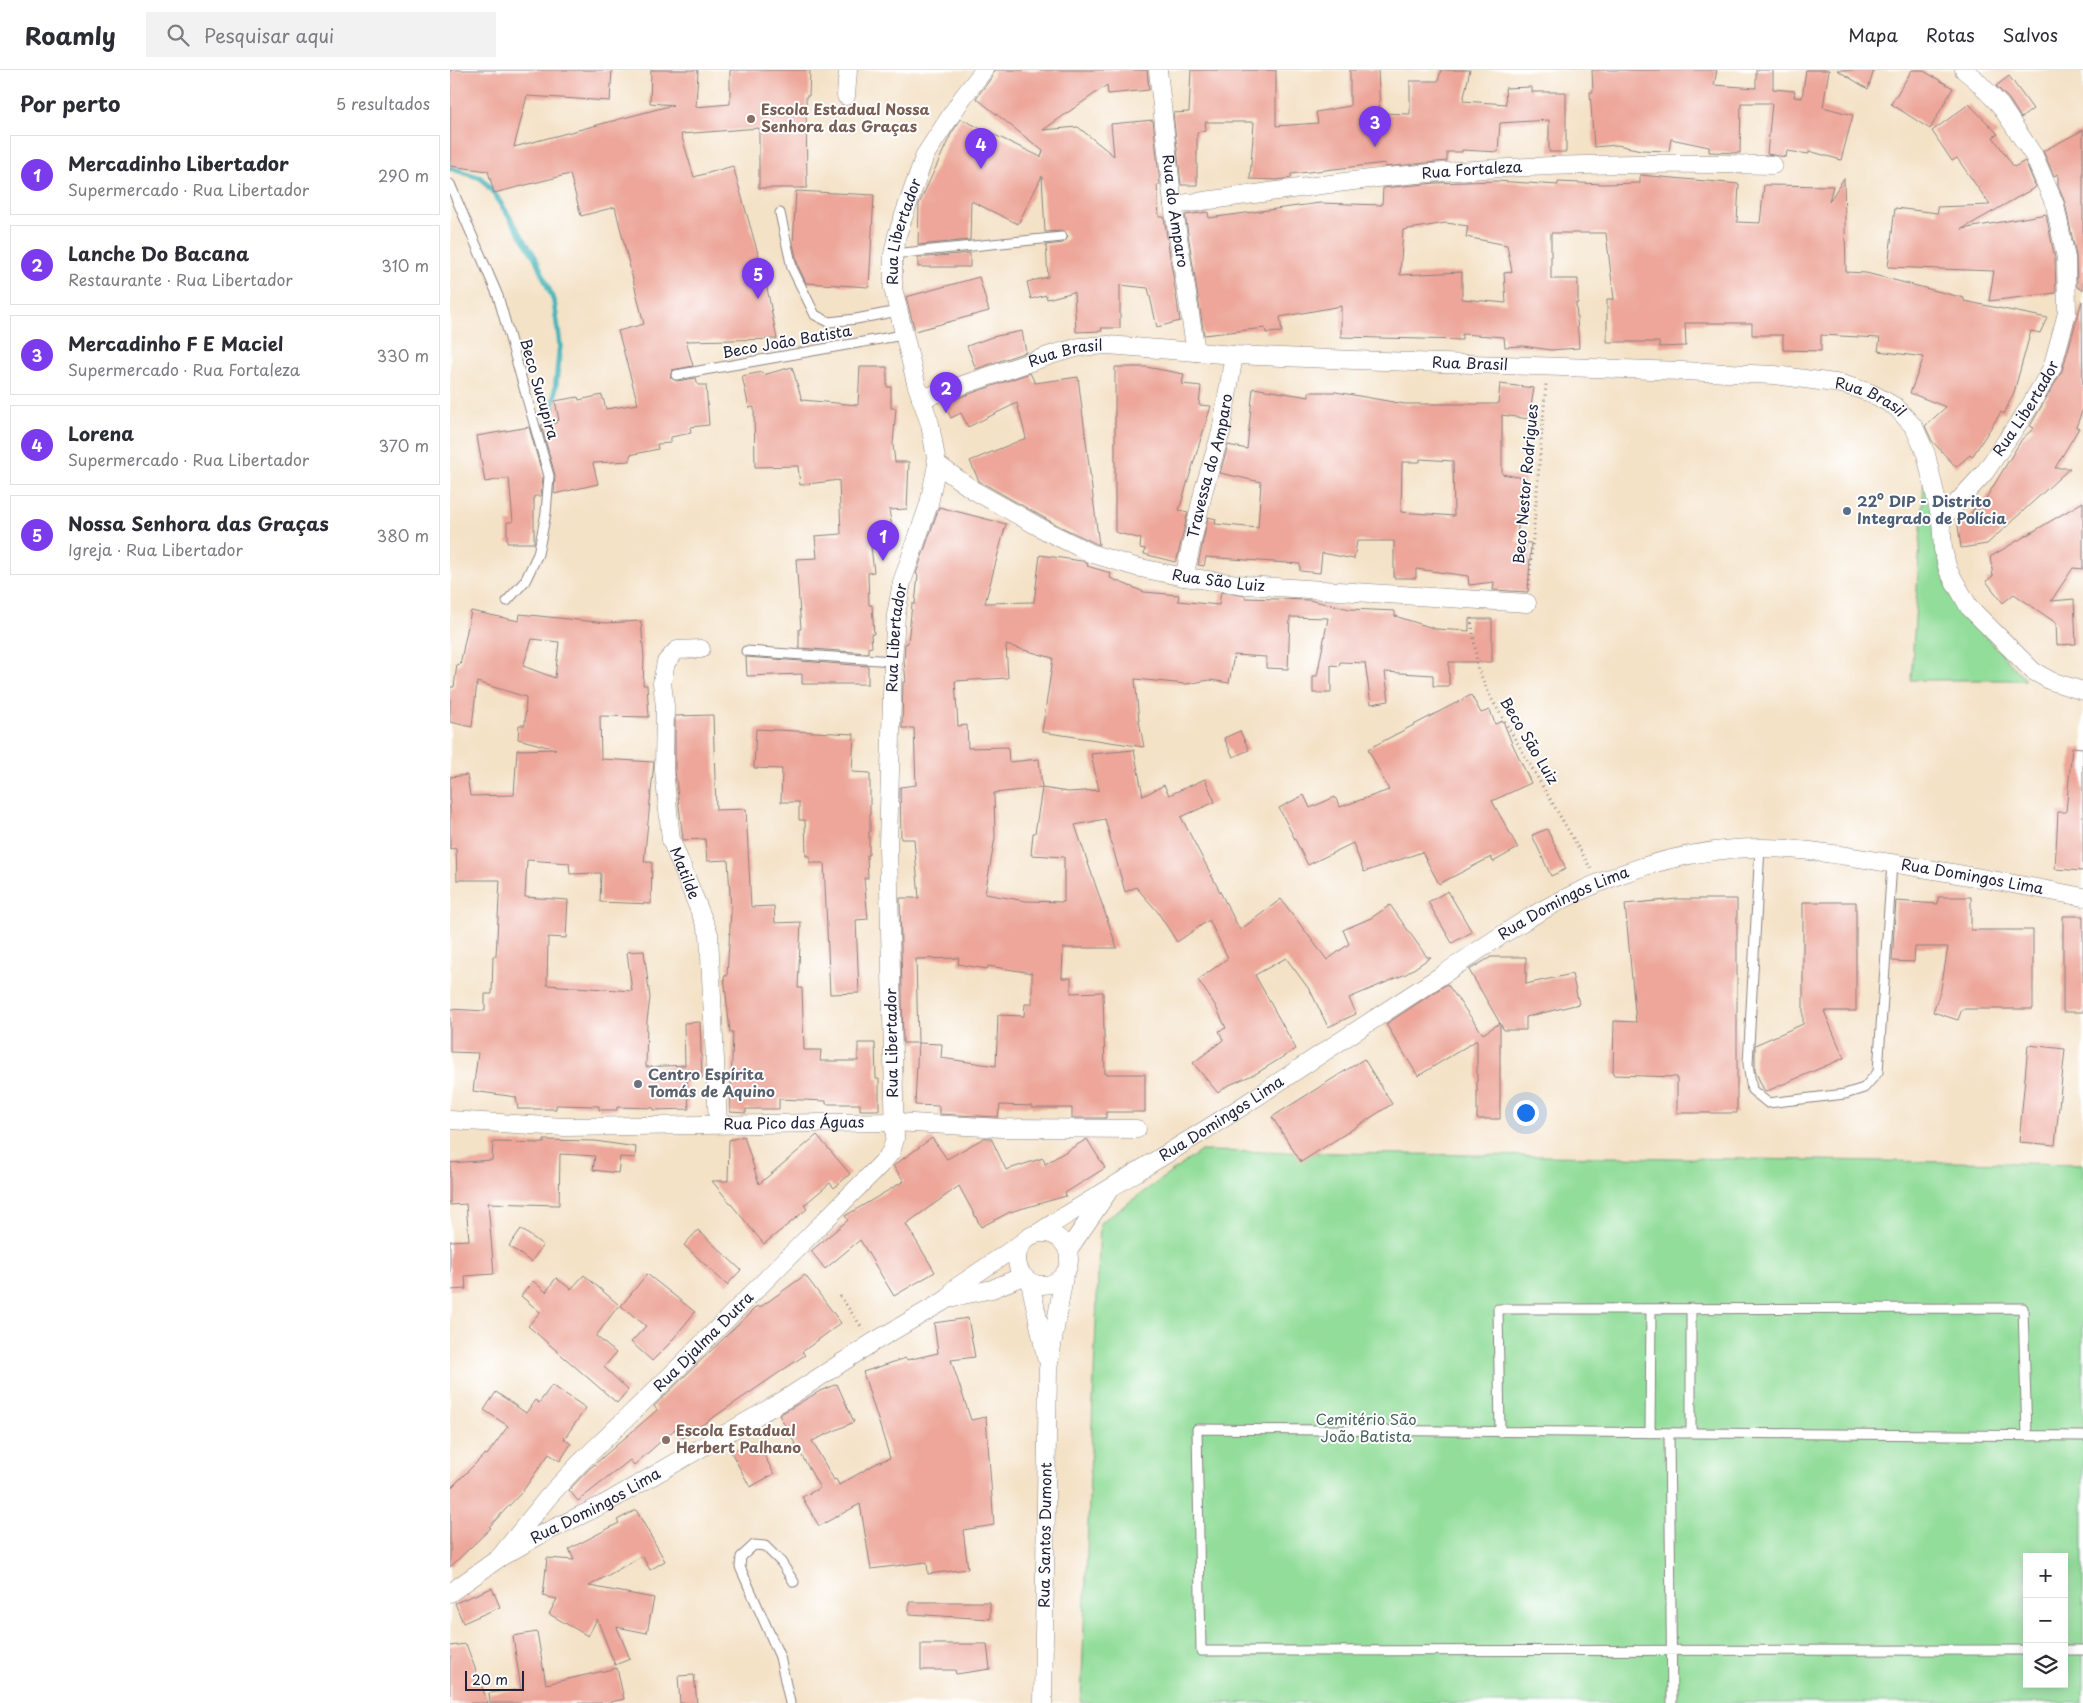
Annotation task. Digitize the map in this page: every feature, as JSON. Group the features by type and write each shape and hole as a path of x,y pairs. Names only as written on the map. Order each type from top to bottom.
{"street":[{"path":"846,96 848,70"},
{"name":"Rua Libertador","path":"894,1122 888,845 896,615 902,582 929,504 937,464 930,424 903,335 893,288 893,254 897,235 925,155 963,97 984,70"},
{"name":"Rua do Amparo","path":"1158,70 1173,205 1196,352"},
{"name":"Rua Libertador","path":"1941,520 1985,472 2030,406 2052,368 2067,313 2066,258 2056,205 2034,156 2000,105 1964,70"},
{"name":"Rua Fortaleza","path":"1173,205 1388,177 1560,165 1678,162 1773,165"},
{"name":"Rua Brasil","path":"921,399 1054,354 1080,348 1108,345 1234,355 1548,368 1682,370 1775,375 1842,384 1872,393 1896,407 1914,427 1926,454 1941,520"},
{"name":"Travessa do Amparo","path":"1184,577 1204,488 1221,432 1234,355"},
{"name":"Rua São Luiz","path":"937,464 986,497 1050,533 1093,554 1136,567 1184,577 1246,585 1527,603"},
{"path":"1941,520 1943,549 1948,570 1969,607 2033,671 2051,681 2083,691"},
{"name":"Matilde","path":"701,648 677,650 666,662 662,683 664,770 671,840 709,934 718,1124"},
{"name":"Rua Domingos Lima","path":"1038,1233 1228,1115 1505,933 1552,905 1598,884 1644,867 1678,858 1730,849 1760,848 1820,852 2083,897"},
{"name":"Rua Pico das Águas","path":"450,1120 565,1127 894,1122 1002,1128 1137,1129"},
{"name":"Rua Djalma Dutra","path":"499,1558 549,1496 580,1463 674,1372 882,1163 891,1152 895,1139 894,1122"},
{"name":"Rua Domingos Lima","path":"1068,1250 1113,1185"},
{"path":"1038,1233 1048,1233 1056,1236 1068,1250 1070,1259 1064,1276 1057,1282 1048,1285 1039,1285 1027,1279 1018,1268 1018,1250 1030,1236 1038,1233"},
{"name":"Rua Domingos Lima","path":"948,1298 954,1289 1023,1242"},
{"name":"Rua Santos Dumont","path":"1043,1703 1048,1369 1064,1276"},
{"name":"Rua Domingos Lima","path":"450,1593 499,1558 540,1535 606,1503 752,1419 872,1343 948,1298 992,1289 1027,1279"},
{"name":"Rua Santos Dumont","path":"1027,1279 1048,1369"}],"lane":[{"name":"Beco Sucupira","path":"450,184 498,296 549,476 546,513 538,554 525,581 507,601"},
{"path":"780,212 792,268 815,315 829,322 898,311"},
{"path":"893,254 1062,237"},
{"name":"Beco João Batista","path":"676,375 903,335"},
{"path":"746,651 893,661"},
{"path":"1760,848 1748,1064 1752,1090 1768,1103 1845,1094 1864,1088 1878,1072 1892,863"},
{"path":"1691,1308 1691,1433"},
{"path":"1500,1432 1498,1309 2023,1308 2027,1436"},
{"path":"1650,1433 1651,1309"},
{"path":"2023,1650 1200,1651 1197,1429 2083,1436"},
{"path":"1670,1433 1672,1703"},
{"path":"790,1703 780,1657 740,1567 741,1557 754,1545 765,1546 781,1562 794,1582"},
{"path":"2068,1650 2083,1650"}],"path":[{"name":"Beco Nestor Rodrigues","path":"1527,603 1548,368"},
{"name":"Beco São Luiz","path":"1468,600 1478,669 1491,698 1590,867 1598,884"},
{"path":"840,1296 872,1343"}],"green space":[{"path":"1928,481 1940,559 1948,593 1978,629 2026,680 1911,680 1924,482"},
{"name":"Cemitério São João Batista","path":"1201,1151 2083,1164 2083,1703 1081,1703 1100,1223"}],"building":[{"path":"450,70 612,70 610,101 527,96 514,147 673,105 650,103 651,70 698,70 696,107 730,104 730,70 810,70 809,96 806,96 807,188 759,188 759,128 681,134 694,177 733,166 759,257 761,257 777,339 686,341 693,366 672,370 670,377 677,381 696,378 698,385 706,385 709,425 690,427 691,433 671,437 671,443 657,444 658,449 630,455 630,461 593,463 598,484 554,494 555,475 541,425 556,423 555,421 559,420 555,401 578,397 579,400 602,395 606,409 638,404 618,331 644,324 615,207 581,216 570,174 494,193 488,171 450,166"},
{"path":"994,70 1147,70 1149,90 1108,94 1107,85 1043,130 1078,127 1114,156 1111,124 1153,120 1160,185 1157,185 1159,217 1164,217 1180,321 1157,327 1148,288 1120,285 1120,328 1101,328 1102,331 1076,332 1074,292 1047,299 1046,295 1031,299 1027,282 1048,277 1046,245 1063,243 1068,237 1064,231 1045,232 1042,176 1018,224 971,201 970,240 918,245 919,204 951,134 961,119 1041,157 1043,151 976,98 992,77"},
{"path":"1191,70 1276,70 1276,126 1318,123 1316,112 1350,106 1350,70 1378,70 1380,113 1410,114 1410,81 1438,81 1441,70 1470,70 1463,101 1506,104 1505,88 1532,87 1532,92 1566,92 1566,152 1549,152 1549,120 1500,123 1498,152 1462,150 1462,152 1447,152 1447,161 1385,167 1385,163 1291,174 1291,178 1276,180 1250,179 1254,122 1205,122 1206,131 1197,132 1197,185 1181,185 1173,113 1189,112"},
{"path":"1592,70 1717,70 1714,85 1756,88 1756,70 1773,70 1773,89 1795,91 1794,97 1802,98 1806,70 1829,70 1823,107 1853,115 1841,160 1809,151 1809,154 1787,151 1786,157 1767,154 1772,103 1741,103 1740,153 1709,152 1709,147 1671,139 1669,151 1641,150 1617,145 1594,147 1590,92 1593,92"},
{"path":"1837,70 1874,70 1868,89"},
{"path":"1912,70 1922,70 1953,88 1930,129 1891,104"},
{"path":"2009,76 2033,109 2021,118 2009,99 1996,86"},
{"path":"1969,104 1998,134 1993,137 2014,167 2025,161 2036,187 1962,229 2046,214 2055,259 2056,293 1989,301 1994,271 1888,267 1895,208 1938,213 1937,207 1990,205 1957,158 1952,161 1932,131"},
{"path":"2083,130 2083,290 2077,287 2076,256 2065,203 2058,185 2058,174 2054,176 2043,151"},
{"path":"1640,175 1739,184 1737,222 1760,223 1764,185 1833,186 1829,202 1844,178 1846,272 1866,273 1964,298 1964,301 2047,318 2040,333 2031,331 2014,392 2004,414 2001,412 1972,457 1970,455 1956,467 1932,441 1925,426 1946,407 1910,393 1924,357 1878,351 1880,338 1821,335 1821,351 1783,350 1783,335 1752,335 1752,323 1685,323 1686,346 1659,347 1659,342 1607,342 1607,299 1614,299 1606,233 1551,233 1551,279 1578,279 1578,303 1576,303 1579,348 1551,350 1523,346 1505,347 1504,337 1462,334 1462,340 1341,337 1341,306 1280,317 1282,332 1266,333 1265,328 1204,335 1185,215 1208,212 1209,218 1320,203 1382,205 1383,188 1436,183 1496,181 1558,185 1558,182 1640,183","holes":["1446,223 1468,226 1466,237 1507,245 1512,272 1504,273 1506,303 1462,299 1462,272 1400,275 1403,230"]},
{"path":"796,191 874,195 869,287 806,283 798,266 793,244"},
{"path":"970,253 970,267 918,267 918,258"},
{"path":"979,277 989,311 915,331 906,297"},
{"path":"2082,301 2083,409 2076,427 2079,428 2055,468 2070,468 1987,544 1961,548 1957,519 1969,518 1979,500 1983,503 2022,439 2034,428 2030,426 2062,371"},
{"path":"1022,331 1026,352 976,369 967,346 992,337"},
{"path":"792,367 802,400 858,405 860,367 887,367 887,387 891,387 891,408 896,408 893,445 895,462 909,462 907,509 889,510 892,527 869,530 874,572 868,573 869,605 872,605 874,634 871,634 872,647 868,648 868,653 799,648 799,629 801,629 796,559 817,558 815,536 841,534 839,480 800,485 798,466 755,467 754,407 749,408 742,376 762,372 763,375"},
{"path":"1115,367 1146,367 1184,374 1182,384 1201,386 1199,405 1211,406 1179,510 1188,512 1175,562 1144,554 1145,549 1140,548 1141,539 1115,532"},
{"path":"1030,373 1035,383 1078,377 1099,545 1055,524 979,481 970,461 1026,438 1017,403 968,427 961,413 951,418 943,403"},
{"path":"1500,384 1534,388 1529,419 1502,415 1502,474 1525,478 1516,542 1531,543 1528,592 1493,590 1494,582 1469,585 1468,576 1416,569 1416,578 1394,578 1394,541 1357,541 1354,559 1322,553 1320,573 1300,571 1300,564 1206,557 1204,566 1198,565 1208,517 1216,519 1215,524 1258,528 1261,482 1220,473 1228,445 1247,449 1253,388 1309,397 1309,392 1336,392 1405,404 1498,404","holes":["1420,459 1453,461 1454,516 1401,512 1402,462 1420,462"]},
{"path":"529,427 543,477 541,496 534,496 534,543 507,543 507,522 513,522 509,478 485,482 477,436"},
{"path":"2083,502 2083,569 2073,568 2051,601 2074,599 2076,644 2057,645 2056,623 2014,594 2003,603 1986,581 1993,576 1990,557"},
{"path":"939,507 1006,524 985,603 1034,602 1040,555 1082,561 1088,564 1087,566 1111,573 1110,578 1144,592 1179,595 1178,601 1219,605 1221,592 1245,596 1245,598 1309,600 1350,609 1395,611 1395,616 1436,629 1469,631 1469,619 1492,619 1492,662 1449,662 1449,686 1433,686 1433,675 1385,672 1389,701 1371,704 1365,663 1340,662 1339,666 1331,665 1331,693 1313,693 1313,676 1317,676 1328,618 1290,617 1288,669 1266,668 1266,657 1234,655 1229,683 1210,680 1186,684 1135,679 1139,721 1144,747 1042,732 1053,658 1006,645 1008,678 955,681 958,726 967,725 968,748 1008,747 1009,762 1039,759 1042,788 1068,792 1099,790 1091,754 1134,750 1143,796 1164,785 1169,795 1205,779 1215,802 1181,817 1240,930 1281,899 1327,960 1349,944 1343,930 1371,918 1390,905 1427,957 1431,957 1406,974 1349,998 1356,1014 1328,1027 1311,992 1286,958 1255,975 1296,1049 1257,1073 1227,1086 1218,1093 1193,1063 1223,1040 1219,1031 1226,1028 1215,1005 1198,980 1228,958 1209,920 1177,942 1157,911 1136,887 1125,892 1105,819 1075,825 1117,948 1063,948 1062,978 1071,978 1071,993 1103,992 1105,1074 1145,1074 1145,1112 1106,1112 1106,1118 1072,1118 1072,1108 1032,1108 1032,1106 1000,1105 998,1117 939,1114 939,1106 915,1105 918,1043 903,1043 900,898 919,898 914,839 901,839 900,787 916,785 914,728 902,728 903,682 906,682 905,644 908,643 912,604 915,604 918,575 916,574","holes":["1042,788 1035,833 1033,833 1031,855 1064,857 1064,902 1026,901 985,894 995,838 994,793","959,958 958,964 987,969 988,966 1032,973 1032,1004 1025,1004 1024,1016 998,1015 996,1066 941,1058 942,1044 918,1043 916,959"]},
{"path":"471,611 519,621 520,614 606,623 641,621 644,658 643,685 647,685 649,717 600,716 601,759 654,762 644,862 652,862 651,904 600,902 601,873 570,874 569,863 527,860 525,897 568,900 566,938 548,937 547,985 632,991 627,952 644,951 650,998 647,1021 646,1067 685,1065 684,1023 700,1022 702,1078 687,1079 689,1109 654,1110 654,1108 617,1107 617,1110 599,1110 599,1106 556,1105 556,1109 518,1109 516,1097 473,1091 478,1053 450,1052 450,1009 485,1011 485,994 492,994 493,956 496,956 500,880 457,880 456,848 450,849 450,777 467,775 470,796 514,795 517,750 556,749 518,739 519,725 525,725 526,697 477,682 472,727 450,722 450,687 454,687 457,664 460,665","holes":["532,639 559,642 555,678 523,666"]},
{"path":"746,657 868,666 868,684 802,684 802,674 747,676"},
{"path":"1471,695 1481,713 1490,710 1495,724 1503,721 1531,783 1492,801 1518,848 1493,862 1491,857 1439,884 1422,852 1364,872 1353,843 1308,865 1279,808 1304,795 1310,808 1335,797 1340,807 1389,790 1368,749"},
{"path":"713,715 716,810 746,809 751,907 774,906 775,923 801,922 798,988 802,988 804,1050 821,1050 820,1061 858,1061 858,1043 875,1043 876,1079 879,1079 879,1110 860,1110 860,1104 826,1104 826,1101 779,1099 779,1109 746,1109 746,1113 730,1112 733,1032 730,1032 724,976 727,976 731,911 728,860 707,861 705,839 683,840 675,771 675,716"},
{"path":"756,729 854,734 852,772 870,773 868,878 864,878 868,919 856,920 859,993 830,994 824,863 810,863 810,856 806,856 805,820 799,820 799,802 781,802 782,769 754,768"},
{"path":"1240,731 1249,750 1233,757 1224,738"},
{"path":"2072,747 2083,748 2083,871 2055,869 2058,812 2066,812"},
{"path":"1547,829 1566,869 1551,876 1532,835"},
{"path":"1448,891 1472,932 1452,943 1428,902"},
{"path":"1938,897 1971,897 1971,930 2033,930 2033,1009 1962,1009 1958,1020 1933,1012 1941,989 1948,947 1915,947 1914,962 1892,961 1896,901 1938,904"},
{"path":"1677,899 1737,899 1737,1113 1677,1113 1677,1077 1613,1075 1614,1021 1636,1022 1625,904"},
{"path":"1803,902 1856,902 1856,1011 1824,1011 1844,1058 1765,1092 1755,1071 1755,1045 1803,1024"},
{"path":"2063,916 2083,916 2083,1012 2063,1012"},
{"path":"1491,957 1526,957 1526,984 1572,974 1579,1004 1526,1017 1526,1030 1504,1030 1469,970"},
{"path":"1447,984 1483,1034 1500,1023 1500,1119 1477,1119 1477,1040 1418,1076 1386,1024"},
{"path":"2028,1045 2065,1049 2055,1145 2019,1142"},
{"path":"1364,1059 1392,1104 1301,1162 1272,1117"},
{"path":"817,1135 850,1174 834,1188 830,1183 804,1205 807,1209 764,1244 712,1181 728,1181 729,1140 744,1136 759,1184"},
{"path":"932,1138 947,1159 984,1138 991,1138 1006,1170 1043,1158 1045,1164 1087,1139 1105,1168 1065,1193 1066,1196 1010,1212 981,1227 959,1186 906,1224 935,1272 894,1296 860,1240 825,1269 811,1251 848,1220 845,1216 904,1181 893,1166"},
{"path":"544,1140 595,1141 636,1147 635,1158 620,1157 618,1173 593,1170 595,1156 560,1154 559,1205 488,1203 494,1274 465,1276 466,1289 450,1290 450,1241 469,1240 466,1204 450,1205 450,1163 492,1160 493,1142 544,1143"},
{"path":"521,1229 543,1245 531,1262 509,1246"},
{"path":"698,1230 741,1270 727,1285 684,1245"},
{"path":"647,1274 695,1312 669,1344 652,1361 631,1342 646,1326 621,1306"},
{"path":"584,1275 619,1305 596,1336 616,1353 604,1367 628,1390 617,1403 528,1326 540,1312 521,1296 533,1281 546,1292 556,1278 571,1289"},
{"path":"805,1275 841,1323 802,1352 805,1355 683,1438 675,1429 634,1465 630,1460 578,1501 569,1490 588,1470 657,1410 654,1406 757,1306 759,1308"},
{"path":"968,1318 975,1357 951,1360 971,1420 986,1417 994,1525 963,1530 968,1569 928,1574 927,1562 871,1569 860,1504 819,1526 802,1497 820,1488 779,1415 820,1391 837,1384 854,1422 812,1441 834,1480 836,1479 839,1485 877,1463 890,1458 863,1372 906,1358 907,1360 938,1353 934,1323"},
{"path":"552,1385 586,1408 564,1439 571,1444 560,1461 549,1454 522,1492 489,1527 491,1528 450,1567 450,1489 485,1454 487,1455 508,1426 484,1410 496,1392 526,1413 535,1400 539,1403"},
{"path":"747,1444 750,1450 759,1445 774,1474 750,1487 731,1452"},
{"path":"636,1510 665,1561 650,1570 642,1556 589,1586 654,1598 647,1633 617,1627 630,1659 615,1665 597,1619 588,1636 549,1614 557,1599 543,1596 547,1558 574,1560 569,1549 619,1523 617,1520"},
{"path":"492,1588 500,1607 463,1623 455,1603"},
{"path":"909,1602 990,1602 990,1619 909,1614"},
{"path":"537,1632 546,1684 617,1668 624,1699 607,1703 490,1703 489,1693 521,1689 513,1636"},
{"path":"466,1644 488,1703 450,1703 450,1646"},
{"path":"921,1644 987,1644 990,1669 956,1674 955,1670 921,1670"},
{"path":"694,1675 697,1703 680,1703 678,1676"}],"waterway":[{"path":"450,168 481,178 494,193 535,257 554,301 560,345 551,430"}],"place":[{"name":"Escola Estadual Nossa Senhora das Graças","path":"751,119"},
{"name":"Mercadinho F E Maciel","path":"1375,147"},
{"name":"Lorena","path":"981,169"},
{"name":"Nossa Senhora das Graças","path":"758,299"},
{"name":"Lanche Do Bacana","path":"946,413"},
{"name":"22º DIP - Distrito Integrado de Polícia","path":"1847,511"},
{"name":"Mercadinho Libertador","path":"883,561"},
{"name":"Centro Espírita Tomás de Aquino","path":"638,1084"},
{"name":"Escola Estadual Herbert Palhano","path":"666,1440"}]}
